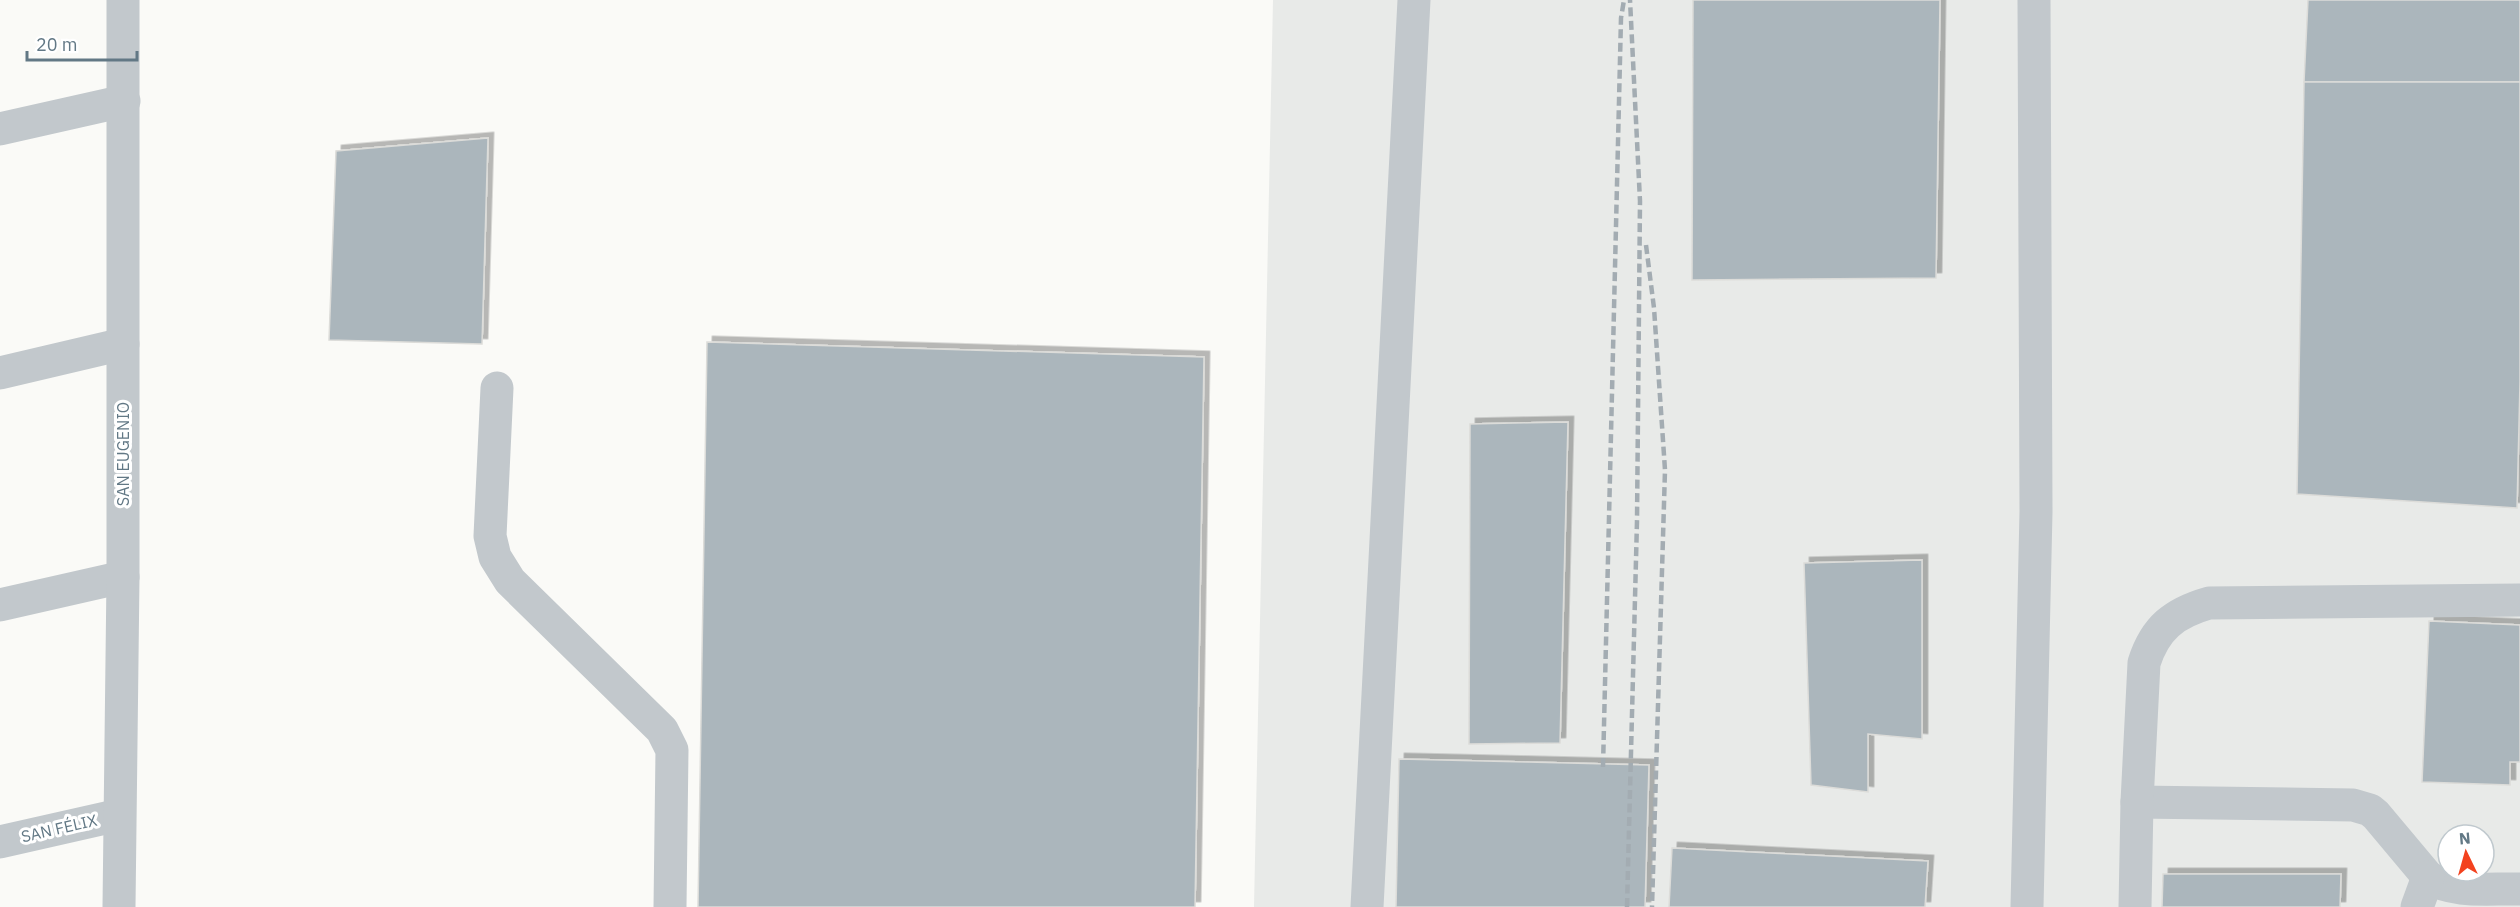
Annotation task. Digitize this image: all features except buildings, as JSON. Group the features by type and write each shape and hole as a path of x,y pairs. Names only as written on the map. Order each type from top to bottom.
{"street":[{"name":"SAN EUGENIO","path":"119,907 123,577 123,0"},
{"path":"1367,907 1414,0"},
{"path":"2027,907 2036,512 2034,0"},
{"path":"0,129 124,101"},
{"path":"0,373 123,344"},
{"path":"497,388 490,536 495,557 510,580 662,730 672,750 670,907"},
{"path":"0,605 123,577"},
{"path":"2135,907 2137,802 2144,663 2149,646 2172,619 2188,609 2210,603 2520,600"},
{"path":"2137,802 2342,803 2363,807 2376,815 2423,892 2448,887 2520,889"},
{"name":"SAN FÉLIX","path":"0,842 119,815"}],"shaded area":[{"path":"1273,0 2520,0 2520,907 1254,907"}],"railway":[{"path":"1603,767 1621,18 1624,0"},
{"path":"1627,907 1637,521 1640,201 1630,0"},
{"path":"1646,245 1654,308 1665,470 1652,907"}]}
